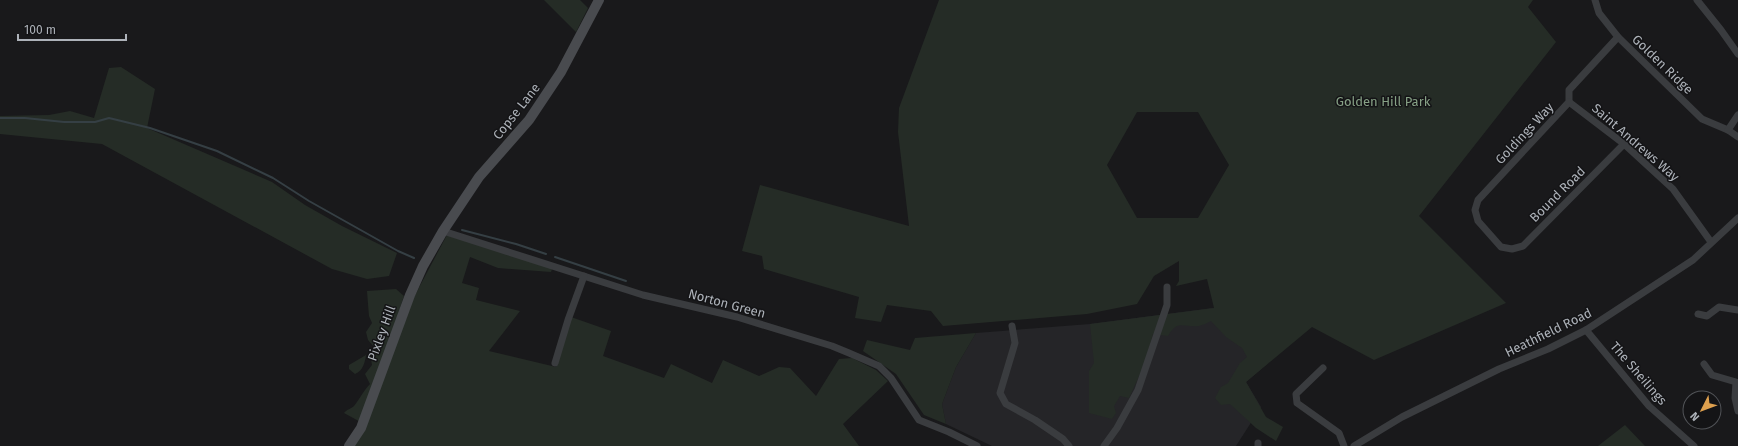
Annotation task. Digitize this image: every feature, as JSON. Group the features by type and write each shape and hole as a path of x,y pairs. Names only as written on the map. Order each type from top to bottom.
{"street":[{"name":"Copse Lane","path":"443,231 479,177 529,120 561,72 599,0"},
{"name":"Golden Ridge","path":"1595,0 1598,13 1618,37 1702,119 1728,130 1738,137"},
{"path":"1697,0 1738,54"},
{"name":"Goldings Way","path":"1501,247 1478,221 1475,210 1478,200 1569,102 1569,90 1618,37"},
{"name":"Saint Andrews Way","path":"1569,102 1624,144 1673,189 1710,242"},
{"path":"1728,130 1738,115"},
{"name":"Bound Road","path":"1501,247 1512,249 1523,246 1624,144"},
{"name":"Heathfield Road","path":"1354,446 1402,417 1499,369 1548,349 1586,330 1693,260 1710,242 1738,218"},
{"name":"Norton Green","path":"443,231 643,295 737,317 832,346 879,366 892,378 919,420 949,432 977,446"},
{"name":"Pixley Hill","path":"349,446 361,428 410,295 423,266 443,231"},
{"path":"555,363 568,320 584,276"},
{"path":"1104,446 1117,428 1138,390 1167,305 1167,287"},
{"path":"1698,314 1707,316 1719,307 1738,310"},
{"path":"1012,326 1015,343 1000,393 1006,404 1035,420 1062,439 1069,446"},
{"name":"The Sheilings","path":"1586,330 1649,406 1694,446"},
{"path":"1704,364 1712,375 1737,381 1735,398 1738,411"},
{"path":"1323,368 1296,394 1298,403 1339,433 1344,446"}],"shaded area":[{"path":"1213,308 1267,364 1246,382 1261,407 1236,446 992,446 946,424 942,404 956,367 976,333 1090,324"}],"green space":[{"path":"544,0 580,0 588,8 576,32"},
{"name":"Golden Hill Park","path":"939,0 1533,0 1528,7 1556,42 1419,216 1506,303 1374,360 1312,327 1246,382 1266,417 1283,427 1276,441 1256,428 1230,404 1221,405 1215,398 1221,387 1228,383 1240,363 1247,357 1242,348 1226,337 1211,321 1199,326 1178,326 1168,336 1153,334 1145,363 1129,398 1120,396 1114,406 1116,413 1112,419 1089,413 1089,371 1094,363 1090,324 1214,308 1207,279 1176,286 1179,281 1179,261 1154,276 1137,304 1087,314 943,326 931,311 887,305 881,322 855,318 859,297 764,269 762,256 742,251 760,185 909,226 898,132 899,108","holes":["1137,112 1198,112 1229,165 1198,218 1137,218 1107,165"]},
{"path":"121,67 155,89 147,128 272,182 305,205 342,226 397,253 389,276 367,279 332,269 102,144 0,134 0,116 49,115 70,111 94,118 109,68"},
{"path":"448,233 553,266 551,272 498,268 470,257 462,283 479,288 476,300 520,311 489,351 556,367 571,317 611,331 603,356 664,378 671,364 712,383 723,360 759,376 779,367 790,368 816,396 839,359 852,358 876,370 888,381 843,424 859,446 354,446 366,425 344,413 354,406 370,384 365,374 372,365 371,359 375,348 368,340 366,332 372,323 369,316 367,291 396,289 404,296 398,314 406,319 414,297"},
{"path":"976,333 956,367 942,404 946,424 924,415 896,374 863,351 867,340 910,350 915,338"},
{"path":"366,355 363,366 358,373 355,374 349,369 349,365"},
{"path":"1625,425 1645,446 1598,446"}],"waterway":[{"path":"0,118 25,118 64,122 95,122 109,118 150,128 217,151 273,178 309,201 398,251 414,258"},
{"path":"462,230 516,244 546,254"},
{"path":"555,257 626,281"}]}
